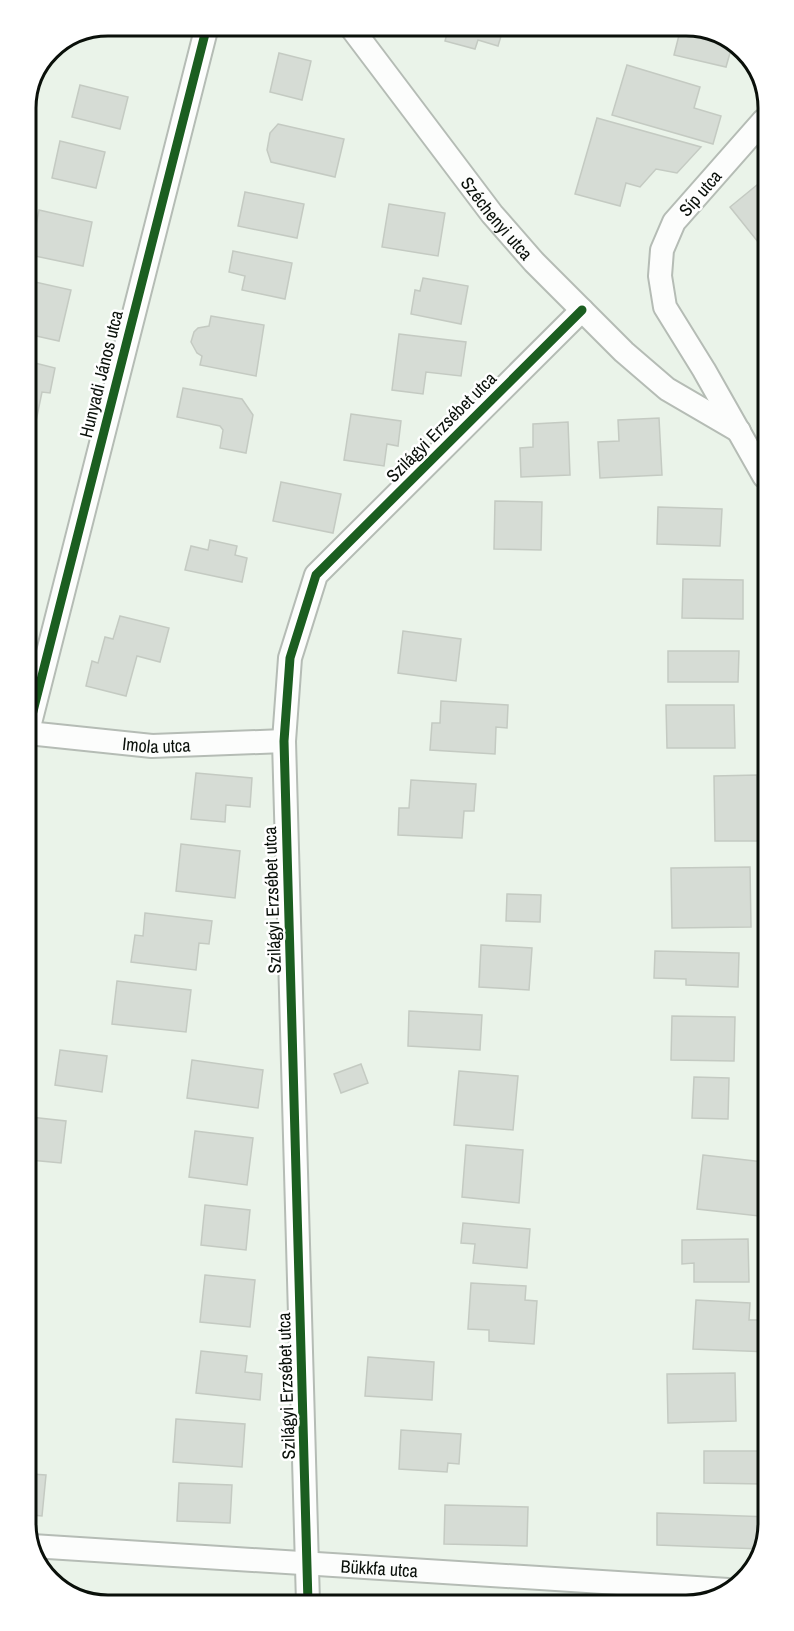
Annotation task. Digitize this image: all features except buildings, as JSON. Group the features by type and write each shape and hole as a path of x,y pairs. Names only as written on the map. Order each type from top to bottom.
{"street":[{"name":"Hunyadi János utca","path":"36,700 204,36"},
{"name":"Széchenyi utca","path":"358,36 492,214 534,262 624,352 667,389 739,431"},
{"name":"Síp utca","path":"704,370 665,307 660,276 662,250 674,222 758,126"},
{"name":"Szilágyi Erzsébet utca","path":"308,1595 284,741 290,658 316,575 582,310"},
{"path":"667,389 686,392 699,384 704,370"},
{"path":"704,370 758,465"},
{"name":"Imola utca","path":"36,733 152,746 284,741"},
{"name":"Bükkfa utca","path":"40,1547 715,1589"}],"cycle path":[{"path":"36,699 204,36"},
{"path":"308,1595 284,741 290,658 316,575 582,310"}]}
